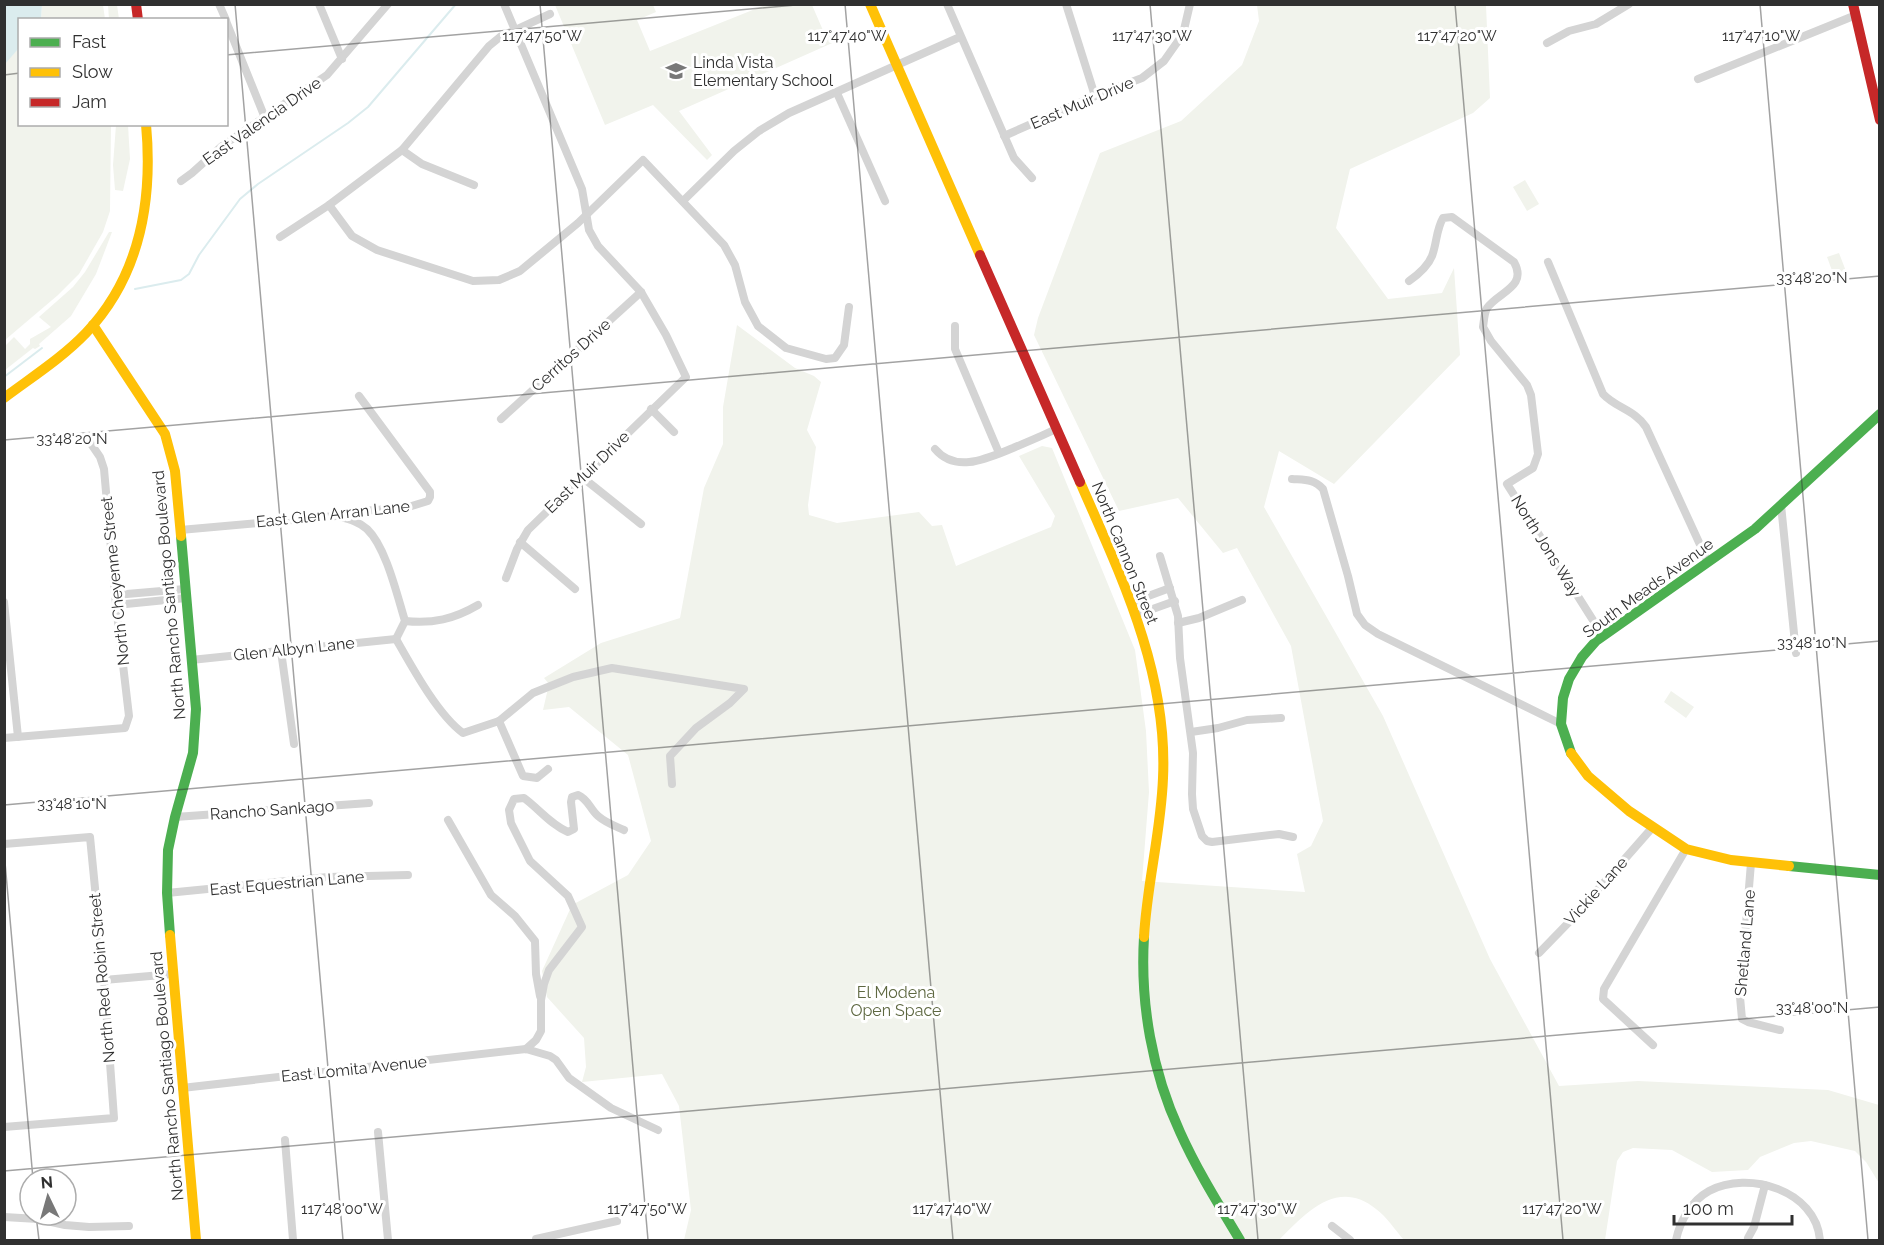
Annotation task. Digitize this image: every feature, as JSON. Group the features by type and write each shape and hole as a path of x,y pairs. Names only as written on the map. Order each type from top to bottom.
{"street":[{"path":"219,4 225,18"},
{"path":"320,4 342,58"},
{"name":"East Valencia Drive","path":"181,181 222,147 327,75 388,4"},
{"path":"504,4 582,189 589,230 598,246 641,292"},
{"name":"North Cannon Street","path":"870,4 1136,615 1153,672 1158,698 1164,767 1162,805 1144,937 1148,1028 1162,1086 1176,1126 1193,1160 1240,1240"},
{"path":"946,4 1014,158 1032,178"},
{"path":"1066,4 1095,96"},
{"name":"East Muir Drive","path":"1004,136 1142,78 1164,60 1183,34 1190,4"},
{"path":"1547,43 1569,31 1596,24 1629,4"},
{"path":"1698,79 1855,10 1880,120"},
{"path":"280,237 329,205 402,150 489,46 514,29 550,14"},
{"path":"682,201 734,151 759,131 789,113 960,37"},
{"path":"230,39 265,118"},
{"path":"837,93 885,201"},
{"path":"4,398 74,343 93,325 122,282 142,229 149,171 146,126"},
{"path":"402,150 422,164 474,185"},
{"path":"329,205 352,236 377,250 473,281 499,280 520,271 587,216 643,160 724,245 735,266 745,302 758,326 786,348 826,359 835,358 844,345 849,307"},
{"name":"North Jons Way","path":"1409,281 1420,273 1432,256 1438,225 1443,218 1452,217 1462,223 1514,262 1518,268 1513,287 1495,299 1487,309 1483,327 1491,341 1527,385 1531,395 1538,454 1533,468 1507,484 1603,636"},
{"path":"1548,262 1603,394 1610,401 1635,414 1646,426 1708,562"},
{"name":"East Muir Drive","path":"506,578 520,542 535,524 686,377 666,335 641,292"},
{"name":"Cerritos Drive","path":"501,419 641,292"},
{"name":"North Rancho Santiago Boulevard","path":"93,325 165,434 175,471 196,709 193,753 168,850 167,893 196,1240"},
{"path":"955,326 955,350 999,453"},
{"name":"East Glen Arran Lane","path":"180,530 336,516 346,512 405,508 426,502 430,497 430,492 359,396"},
{"path":"651,409 674,432"},
{"name":"South Meads Avenue","path":"1880,414 1755,529 1596,641 1582,657 1569,679 1563,698 1561,724 1572,755 1588,776 1629,812 1686,849 1751,863 1880,875"},
{"path":"935,449 944,458 957,462 975,462 1056,429"},
{"name":"North Cheyenne Street","path":"18,737 125,728 129,716 104,469 100,457 87,438"},
{"path":"582,477 641,524"},
{"path":"1292,478 1311,480 1323,489 1359,619 1365,625 1378,634 1561,724"},
{"path":"1781,505 1796,653"},
{"path":"336,516 361,524 379,545 405,621 396,639 421,681 454,726 463,733 499,722 533,693 573,677 612,668 744,689 730,703 696,728 670,756 672,784"},
{"path":"520,542 575,589"},
{"path":"1160,556 1174,601 1178,623 1180,658 1191,732 1192,801 1200,833 1207,841 1217,842 1279,834 1293,837"},
{"path":"1131,602 1170,588"},
{"path":"116,595 186,594"},
{"path":"116,604 186,594"},
{"path":"1178,623 1199,618 1242,600"},
{"path":"1136,615 1174,601"},
{"path":"4,602 18,737 4,738"},
{"path":"405,621 444,620 460,615 478,605"},
{"name":"Glen Albyn Lane","path":"191,660 396,639"},
{"path":"281,651 294,744"},
{"path":"1191,732 1247,720 1281,718"},
{"path":"499,722 523,776 537,778 548,770"},
{"path":"526,1049 536,1040 541,1031 541,1000 549,970 582,927 568,896 530,861 511,823 509,810 514,799 524,798 538,807 560,829 568,832 574,829 572,797 578,795 584,798 597,815 611,825 624,830"},
{"name":"Rancho Sankago","path":"175,817 369,803"},
{"path":"448,820 491,895 515,915 535,941 536,974 541,1000"},
{"name":"Vickie Lane","path":"1539,953 1652,828"},
{"name":"North Red Robin Street","path":"4,844 90,837 114,1118 4,1127"},
{"path":"1653,1045 1603,999 1604,990 1686,849"},
{"name":"Shetland Lane","path":"1751,863 1740,1011 1742,1019 1748,1022 1780,1030"},
{"name":"East Equestrian Lane","path":"167,893 328,877 408,875"},
{"path":"104,980 173,974"},
{"path":"526,1049 550,1056 556,1060 569,1078 611,1108 658,1130"},
{"name":"East Lomita Avenue","path":"182,1088 526,1049"},
{"path":"378,1132 388,1240"},
{"path":"285,1140 293,1240"},
{"path":"1676,1240 1682,1221 1692,1206 1708,1191 1747,1182 1780,1189 1800,1202 1815,1222 1820,1240"},
{"path":"1748,1238 1754,1227 1765,1185"},
{"path":"4,1218 38,1219 65,1226 129,1226"},
{"path":"536,1240 617,1221"},
{"path":"1332,1226 1350,1240"}],"green space":[{"path":"42,4 103,5 105,18 41,18"},
{"path":"108,5 117,5 119,18 109,18"},
{"name":"Linda Vista Elementary School","path":"555,5 653,5 656,12 637,20 650,51 765,5 812,5 825,35 835,31 839,40 679,111 712,155 707,160 653,105 605,125"},
{"name":"El Modena Open Space","path":"1257,5 1486,5 1490,98 1473,113 1350,169 1336,228 1388,299 1442,293 1454,268 1460,355 1334,484 1279,451 1264,507 1383,716 1490,959 1559,1086 1638,1081 1828,1090 1879,1105 1879,1183 1866,1162 1855,1151 1811,1141 1794,1143 1760,1157 1748,1170 1712,1172 1672,1150 1633,1148 1623,1152 1617,1161 1605,1240 1404,1240 1376,1209 1362,1200 1348,1197 1335,1198 1311,1210 1279,1240 684,1240 691,1210 679,1106 662,1074 582,1082 586,1067 584,1038 547,997 542,971 572,905 628,875 651,841 628,755 569,707 543,710 549,684 544,678 601,643 680,618 704,488 723,444 723,407 737,325 795,368 814,376 821,382 807,430 816,447 808,505 809,515 837,523 919,512 932,526 942,525 956,566 1051,527 1055,516 1019,456 1042,446 1052,448 1135,650 1146,731 1149,792 1142,881 1305,892 1297,854 1311,846 1323,821 1291,646 1237,548 1223,553 1178,498 1119,511 1034,335 1038,318 1100,153 1181,121 1242,65 1259,21"},
{"path":"18,49 18,126 111,126 110,211 103,232 79,274 5,340 4,64"},
{"path":"116,126 128,126 130,159 123,191 115,190 113,165"},
{"path":"1525,180 1539,204 1527,211 1513,187"},
{"path":"109,232 112,232 96,274 71,316 39,344 40,346 33,348 5,370 5,346 14,337 25,349 30,344 30,339 51,327 39,317 73,287 85,272"},
{"path":"1839,253 1849,279 1837,284 1827,257"},
{"path":"1671,691 1694,707 1686,718 1664,702"}],"shaded area":[{"path":"5,4 42,5 41,18 18,18 18,49 5,64"}],"waterway":[{"path":"135,289 181,280 189,274 199,255 240,199 368,107 456,4"},
{"path":"4,377 42,348"}],"traffic: fast":[{"path":"1571,753 1561,724 1563,698 1569,679 1582,657 1596,641 1755,529 1880,414"},
{"path":"170,935 167,893 168,850 193,753 196,709 181,536"},
{"path":"1789,866 1880,875"},
{"path":"1144,937 1146,1012 1162,1086 1194,1160 1240,1240"}],"traffic: slow":[{"path":"870,4 980,255"},
{"path":"4,398 77,342 105,310 120,287 131,261 145,208 148,152 146,126"},
{"path":"93,325 165,434 175,471 181,536"},
{"path":"1080,482 1139,625 1158,700 1163,739 1163,778 1144,937"},
{"path":"1571,753 1588,776 1629,811 1686,849 1731,860 1789,866"},
{"path":"170,935 196,1240"}],"traffic: jam":[{"path":"136,4 138,18"},
{"path":"1853,4 1880,120"},
{"path":"980,255 1080,482"}],"place":[{"name":"Linda Vista Elementary School","path":"676,71"}]}
